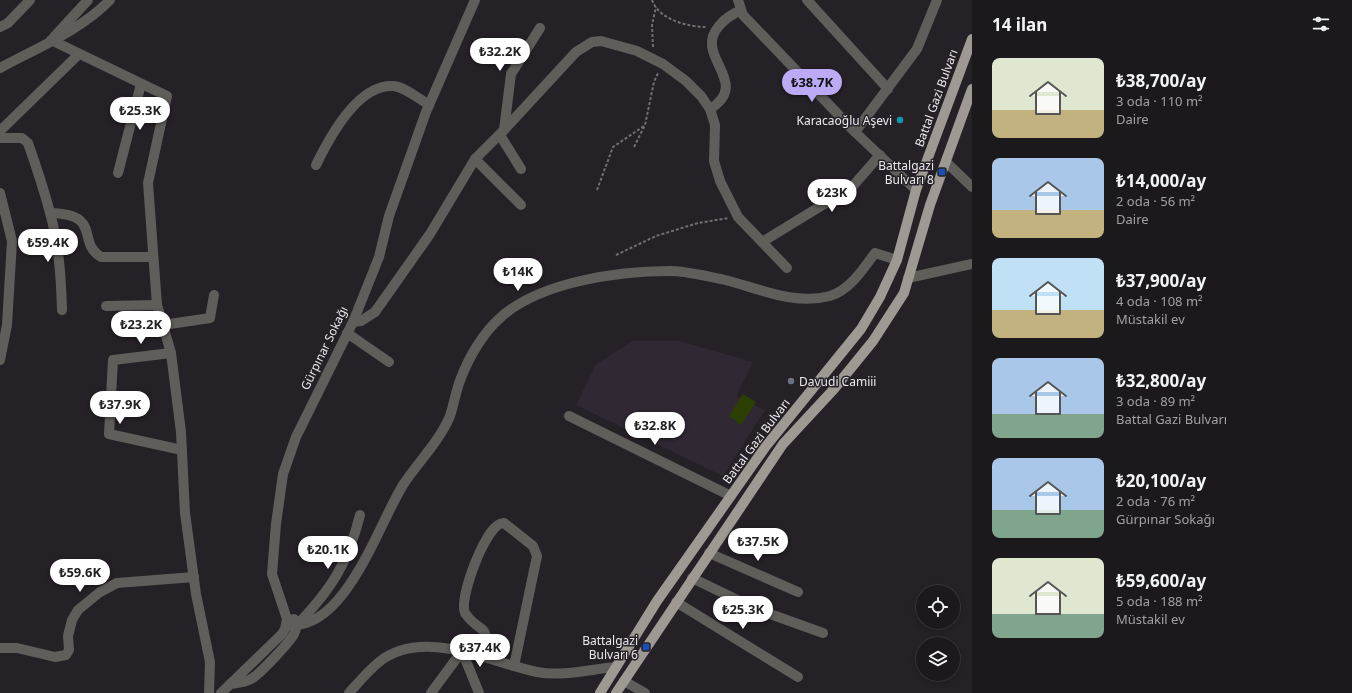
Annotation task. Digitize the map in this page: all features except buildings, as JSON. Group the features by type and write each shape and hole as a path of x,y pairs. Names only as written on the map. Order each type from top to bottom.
{"main road":[{"name":"Battal Gazi Bulvarı","path":"600,693 657,601 766,446 861,330 880,297 897,260 916,190 972,39"},
{"name":"Battal Gazi Bulvarı","path":"616,693 783,444 834,390 874,341 904,293 930,205 972,89"}],"street":[{"path":"0,27 8,23 30,0"},
{"path":"0,68 78,26 97,13 110,0"},
{"name":"Gürpınar Sokağı","path":"292,625 293,616 285,610 272,574 276,524 283,474 296,437 353,322 379,257 389,216 428,105 475,0"},
{"path":"807,0 888,89"},
{"path":"855,132 917,49 937,0"},
{"path":"51,40 84,2"},
{"path":"710,110 722,99 726,84 725,76 711,48 713,36 718,26 740,5 743,15 855,132 916,190"},
{"path":"521,169 502,133 511,74 540,28"},
{"path":"51,40 167,96 148,183 153,257 157,305 171,353 182,450 185,513 194,578 210,662 209,693"},
{"path":"353,322 361,321 375,312 430,234 475,159 502,133 583,46 592,42 601,41 637,51 659,62 686,80 710,110 715,125 714,161 720,181 738,217 787,268"},
{"path":"0,131 79,54"},
{"path":"118,173 141,84"},
{"path":"316,166 326,143 340,122 358,102 378,89 395,86 413,94 428,105"},
{"path":"0,138 22,138 28,143 50,213 61,273 62,310"},
{"path":"762,242 852,187 880,155"},
{"path":"475,159 521,205"},
{"path":"946,162 972,187"},
{"path":"0,193 12,241 7,325 0,360"},
{"path":"50,213 76,217 81,221 94,250 101,257 153,257"},
{"path":"292,625 318,618 336,604 354,578 403,486 428,452 449,417 461,377 477,346 500,318 529,298 566,285 614,275 671,271 722,280 771,294 810,299 831,295 846,288 858,276 876,253 897,260"},
{"path":"908,278 972,264"},
{"path":"163,325 210,318 214,295"},
{"path":"106,306 157,305"},
{"path":"347,333 389,362"},
{"path":"171,353 113,360 109,434 182,450"},
{"path":"569,416 731,496"},
{"path":"292,625 319,601 339,574 353,543 360,515"},
{"path":"482,656 487,640 486,636 481,627 467,616 463,606 483,544 497,525 504,523 533,546 538,556 514,666"},
{"path":"709,553 798,592"},
{"path":"0,648 17,648 55,657 61,657 69,650 69,632 72,620 78,610 100,592 117,583 194,578"},
{"path":"692,578 756,609 824,633"},
{"path":"676,602 798,677"},
{"path":"221,693 230,684 241,683 251,679 259,673 294,635 292,625"},
{"path":"349,693 379,662 396,652 418,647 447,648 462,651 538,672 557,673 616,667"},
{"path":"431,693 462,651"},
{"path":"462,651 479,693"},
{"path":"624,681 645,693"}],"path":[{"path":"652,0 656,7 669,18 679,22 698,27 718,26"},
{"path":"634,147 645,125 659,62 652,43 652,25 656,7"},
{"path":"597,190 613,148 618,142 645,125"},
{"path":"616,254 656,236 698,223 738,217"}],"shaded area":[{"path":"633,341 679,341 753,362 736,396 765,410 723,476 576,405 596,364"}],"green space":[{"path":"743,394 756,402 741,425 729,416"}],"place":[{"name":"Karacaoğlu Aşevi","path":"900,120"},
{"name":"Battalgazi Bulvarı 8","path":"942,172"},
{"name":"Davudi Camiii","path":"791,381"},
{"name":"Battalgazi Bulvarı 6","path":"646,647"}]}
